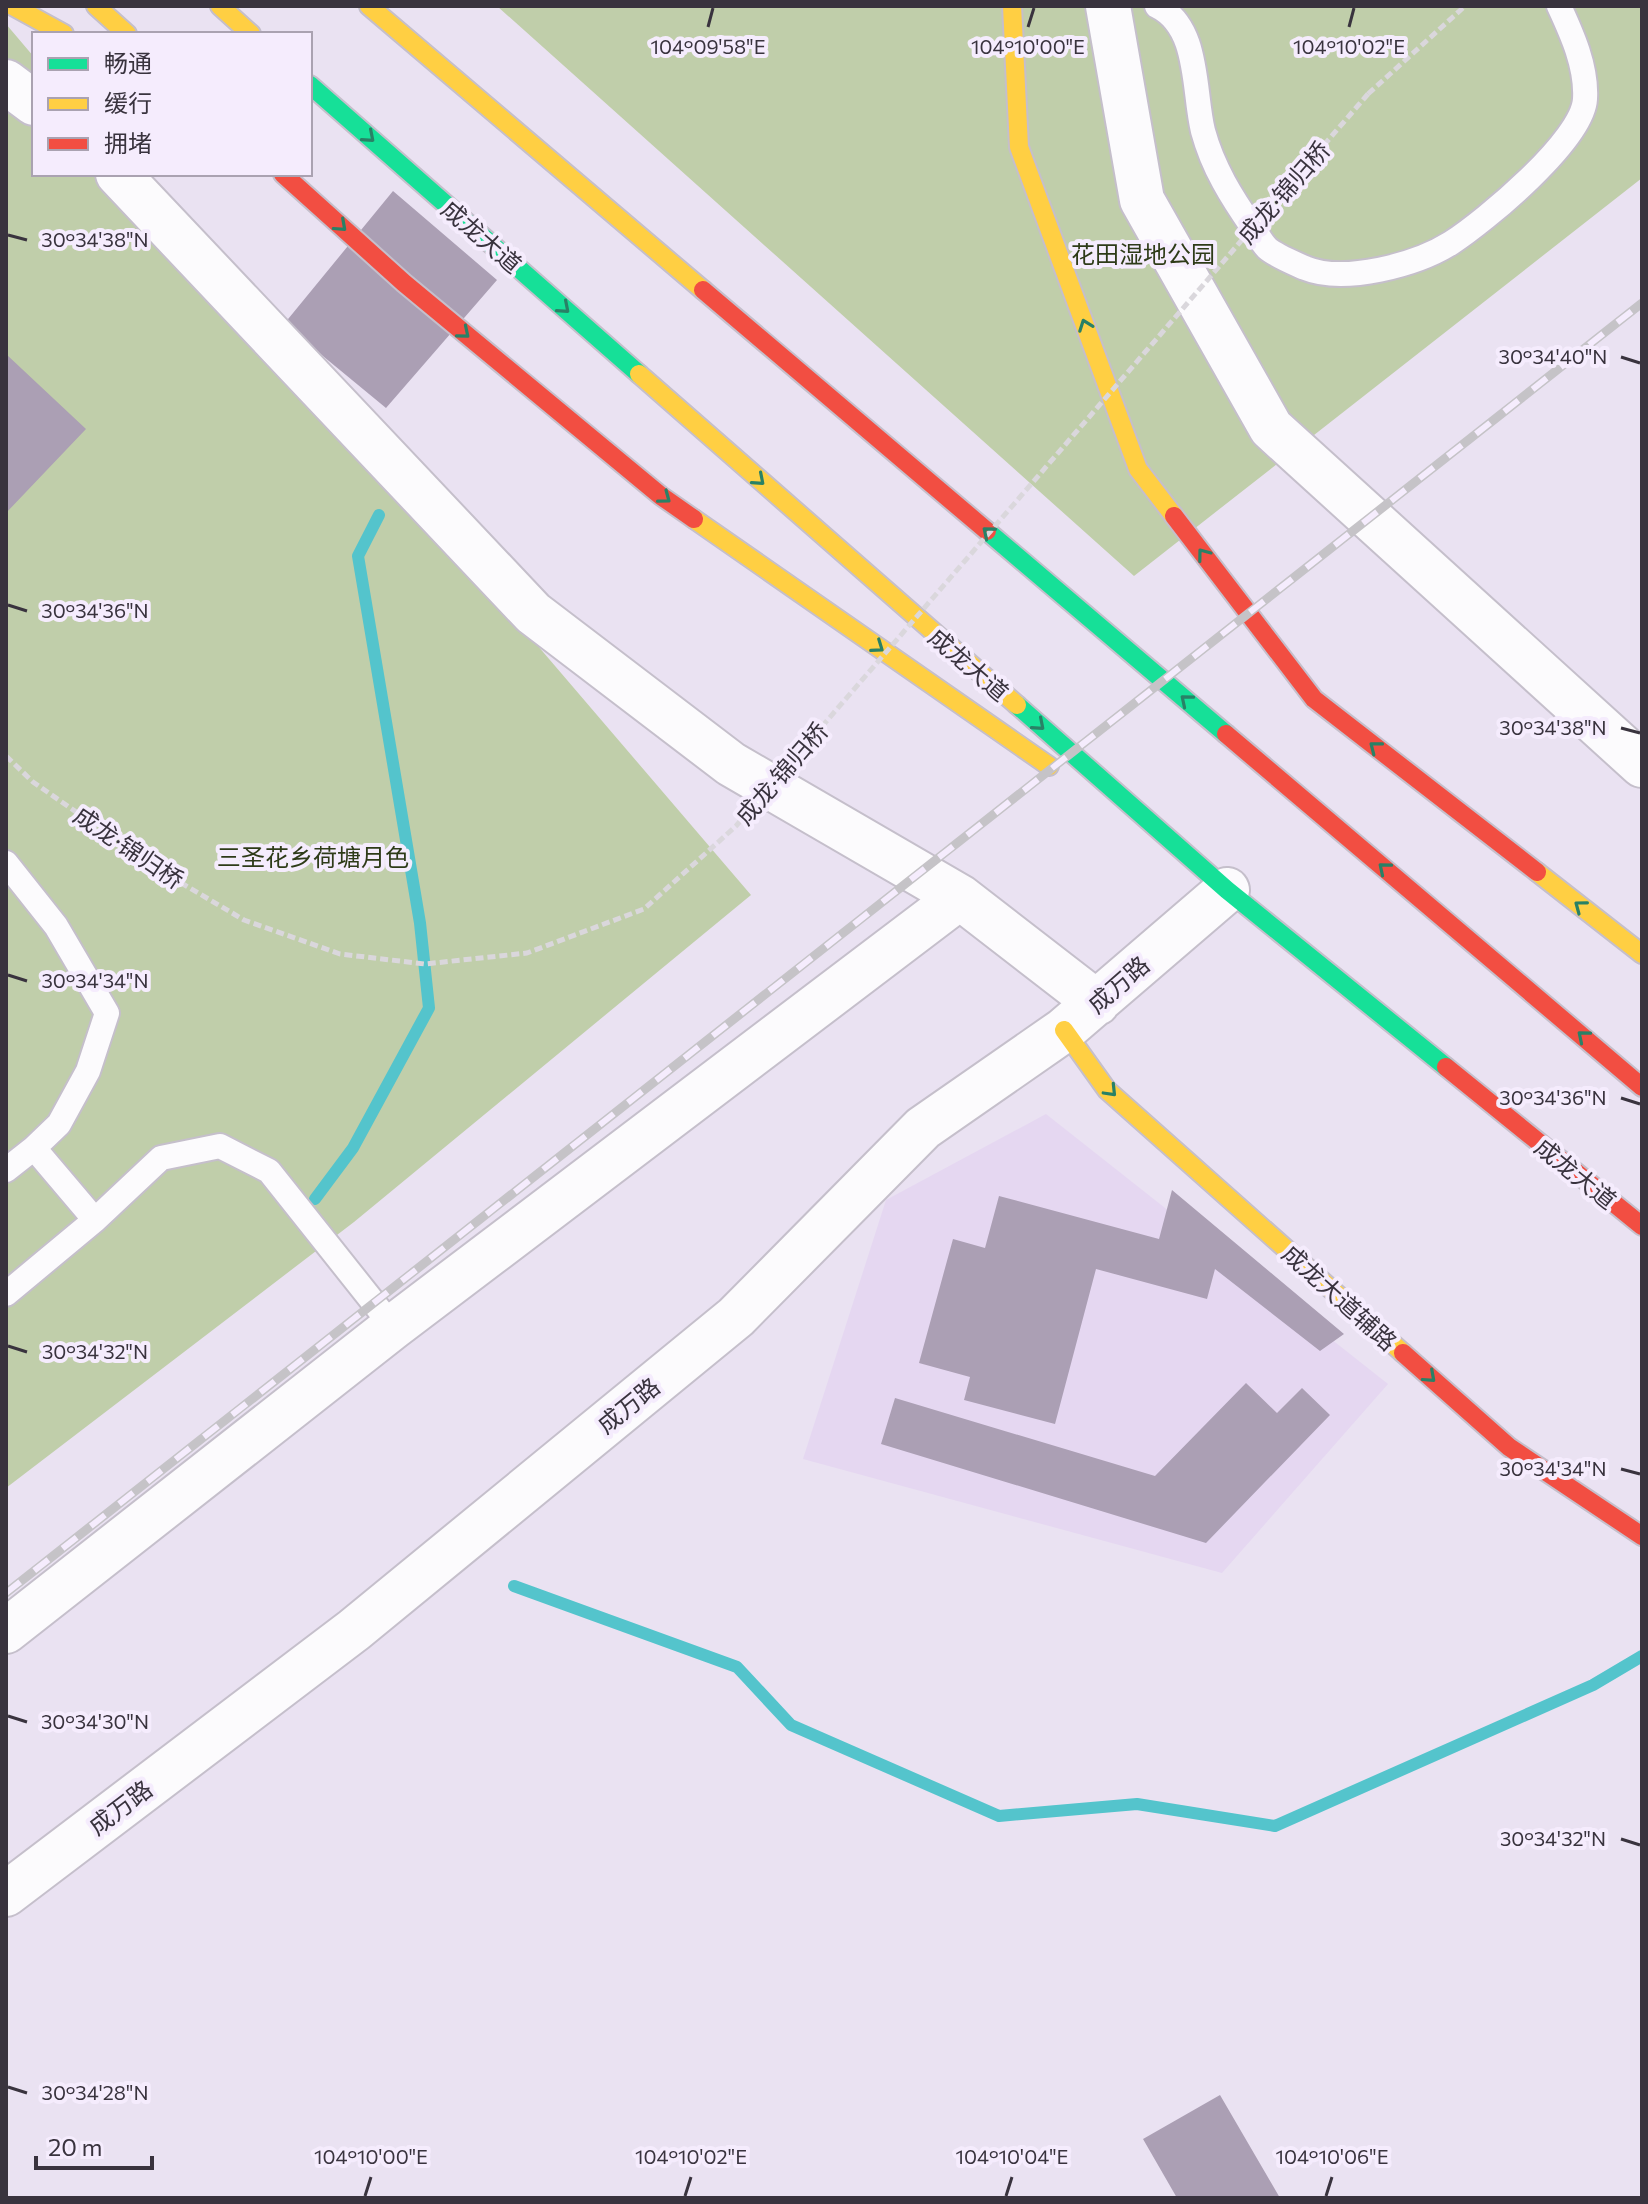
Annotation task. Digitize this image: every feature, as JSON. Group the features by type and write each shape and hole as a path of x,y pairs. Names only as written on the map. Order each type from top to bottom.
{"main road":[{"path":"13,6 60,32"},
{"path":"96,6 125,32"},
{"path":"220,6 249,32"},
{"path":"369,6 1642,1087"},
{"path":"1012,6 1019,147 1138,469 1314,699 1642,954"},
{"name":"成龙大道","path":"312,87 1227,890 1642,1226"},
{"path":"285,176 404,283 661,496 1060,774"},
{"path":"1099,801 1227,890"},
{"name":"成龙大道辅路","path":"1080,1016 1107,1090 1509,1447 1642,1536"}],"street":[{"path":"1109,6 1142,200 1271,428 1642,765"},
{"path":"6,82 32,102"},
{"path":"120,176 533,613 731,764 960,897 1080,1016"},
{"name":"成万路","path":"6,1894 366,1620 736,1317 923,1128 1080,1016 1227,890"},
{"path":"6,1631 393,1327 960,897"}],"lane":[{"path":"1157,6 1171,13 1187,40 1203,131 1223,186 1267,248 1307,269 1349,275 1402,264 1449,244 1536,174 1570,134 1586,100 1578,47 1559,6"},
{"path":"6,863 56,926 107,1013 88,1071 59,1124 6,1170"},
{"path":"6,1294 95,1220 161,1158 220,1146 269,1171 393,1327"},
{"path":"34,1148 95,1220"}],"path":[{"name":"成龙·锦归桥","path":"6,756 33,782 172,878 244,920 340,954 425,964 527,953 644,909 736,826 1368,94 1465,6"}],"shaded area":[{"path":"1046,1114 1388,1384 1222,1573 803,1459 886,1200"}],"green space":[{"name":"花田湿地公园","path":"497,6 1642,6 1642,178 1134,576"},
{"name":"三圣花乡荷塘月色","path":"6,24 32,55 32,176 136,176 751,895 354,1222 6,1488"}],"building":[{"path":"393,191 497,280 386,408 284,324"},
{"path":"6,354 86,429 6,513"},
{"path":"1172,1190 1344,1334 1320,1351 1215,1269 1207,1299 1096,1269 1055,1424 964,1400 970,1377 919,1363 953,1239 985,1248 999,1196 1159,1239"},
{"path":"1246,1383 1277,1413 1302,1388 1330,1415 1206,1543 881,1444 895,1398 1155,1476"},
{"path":"1220,2095 1280,2198 1177,2198 1143,2139"}],"waterway":[{"path":"315,1199 353,1148 429,1008 420,923 358,556 379,515"},
{"path":"514,1586 737,1667 791,1725 999,1816 1137,1804 1275,1826 1593,1685 1642,1656"}],"railway":[{"path":"6,1593 1642,303"}],"traffic: fast":[{"path":"312,87 639,374"},
{"path":"987,531 1226,734"},
{"path":"1017,705 1227,890 1446,1067"}],"traffic: slow":[{"path":"13,6 60,32"},
{"path":"96,6 125,32"},
{"path":"220,6 249,32"},
{"path":"369,6 703,290"},
{"path":"1012,6 1019,147 1138,469 1174,516"},
{"path":"639,374 1017,705"},
{"path":"694,519 1049,766"},
{"path":"1537,872 1642,954"},
{"path":"1064,1030 1107,1090 1403,1353"}],"traffic: jam":[{"path":"285,176 404,283 661,496 694,519"},
{"path":"703,290 987,531"},
{"path":"1174,516 1314,699 1537,872"},
{"path":"1226,734 1642,1087"},
{"path":"1446,1067 1642,1226"},
{"path":"1403,1353 1509,1447 1642,1536"}]}
